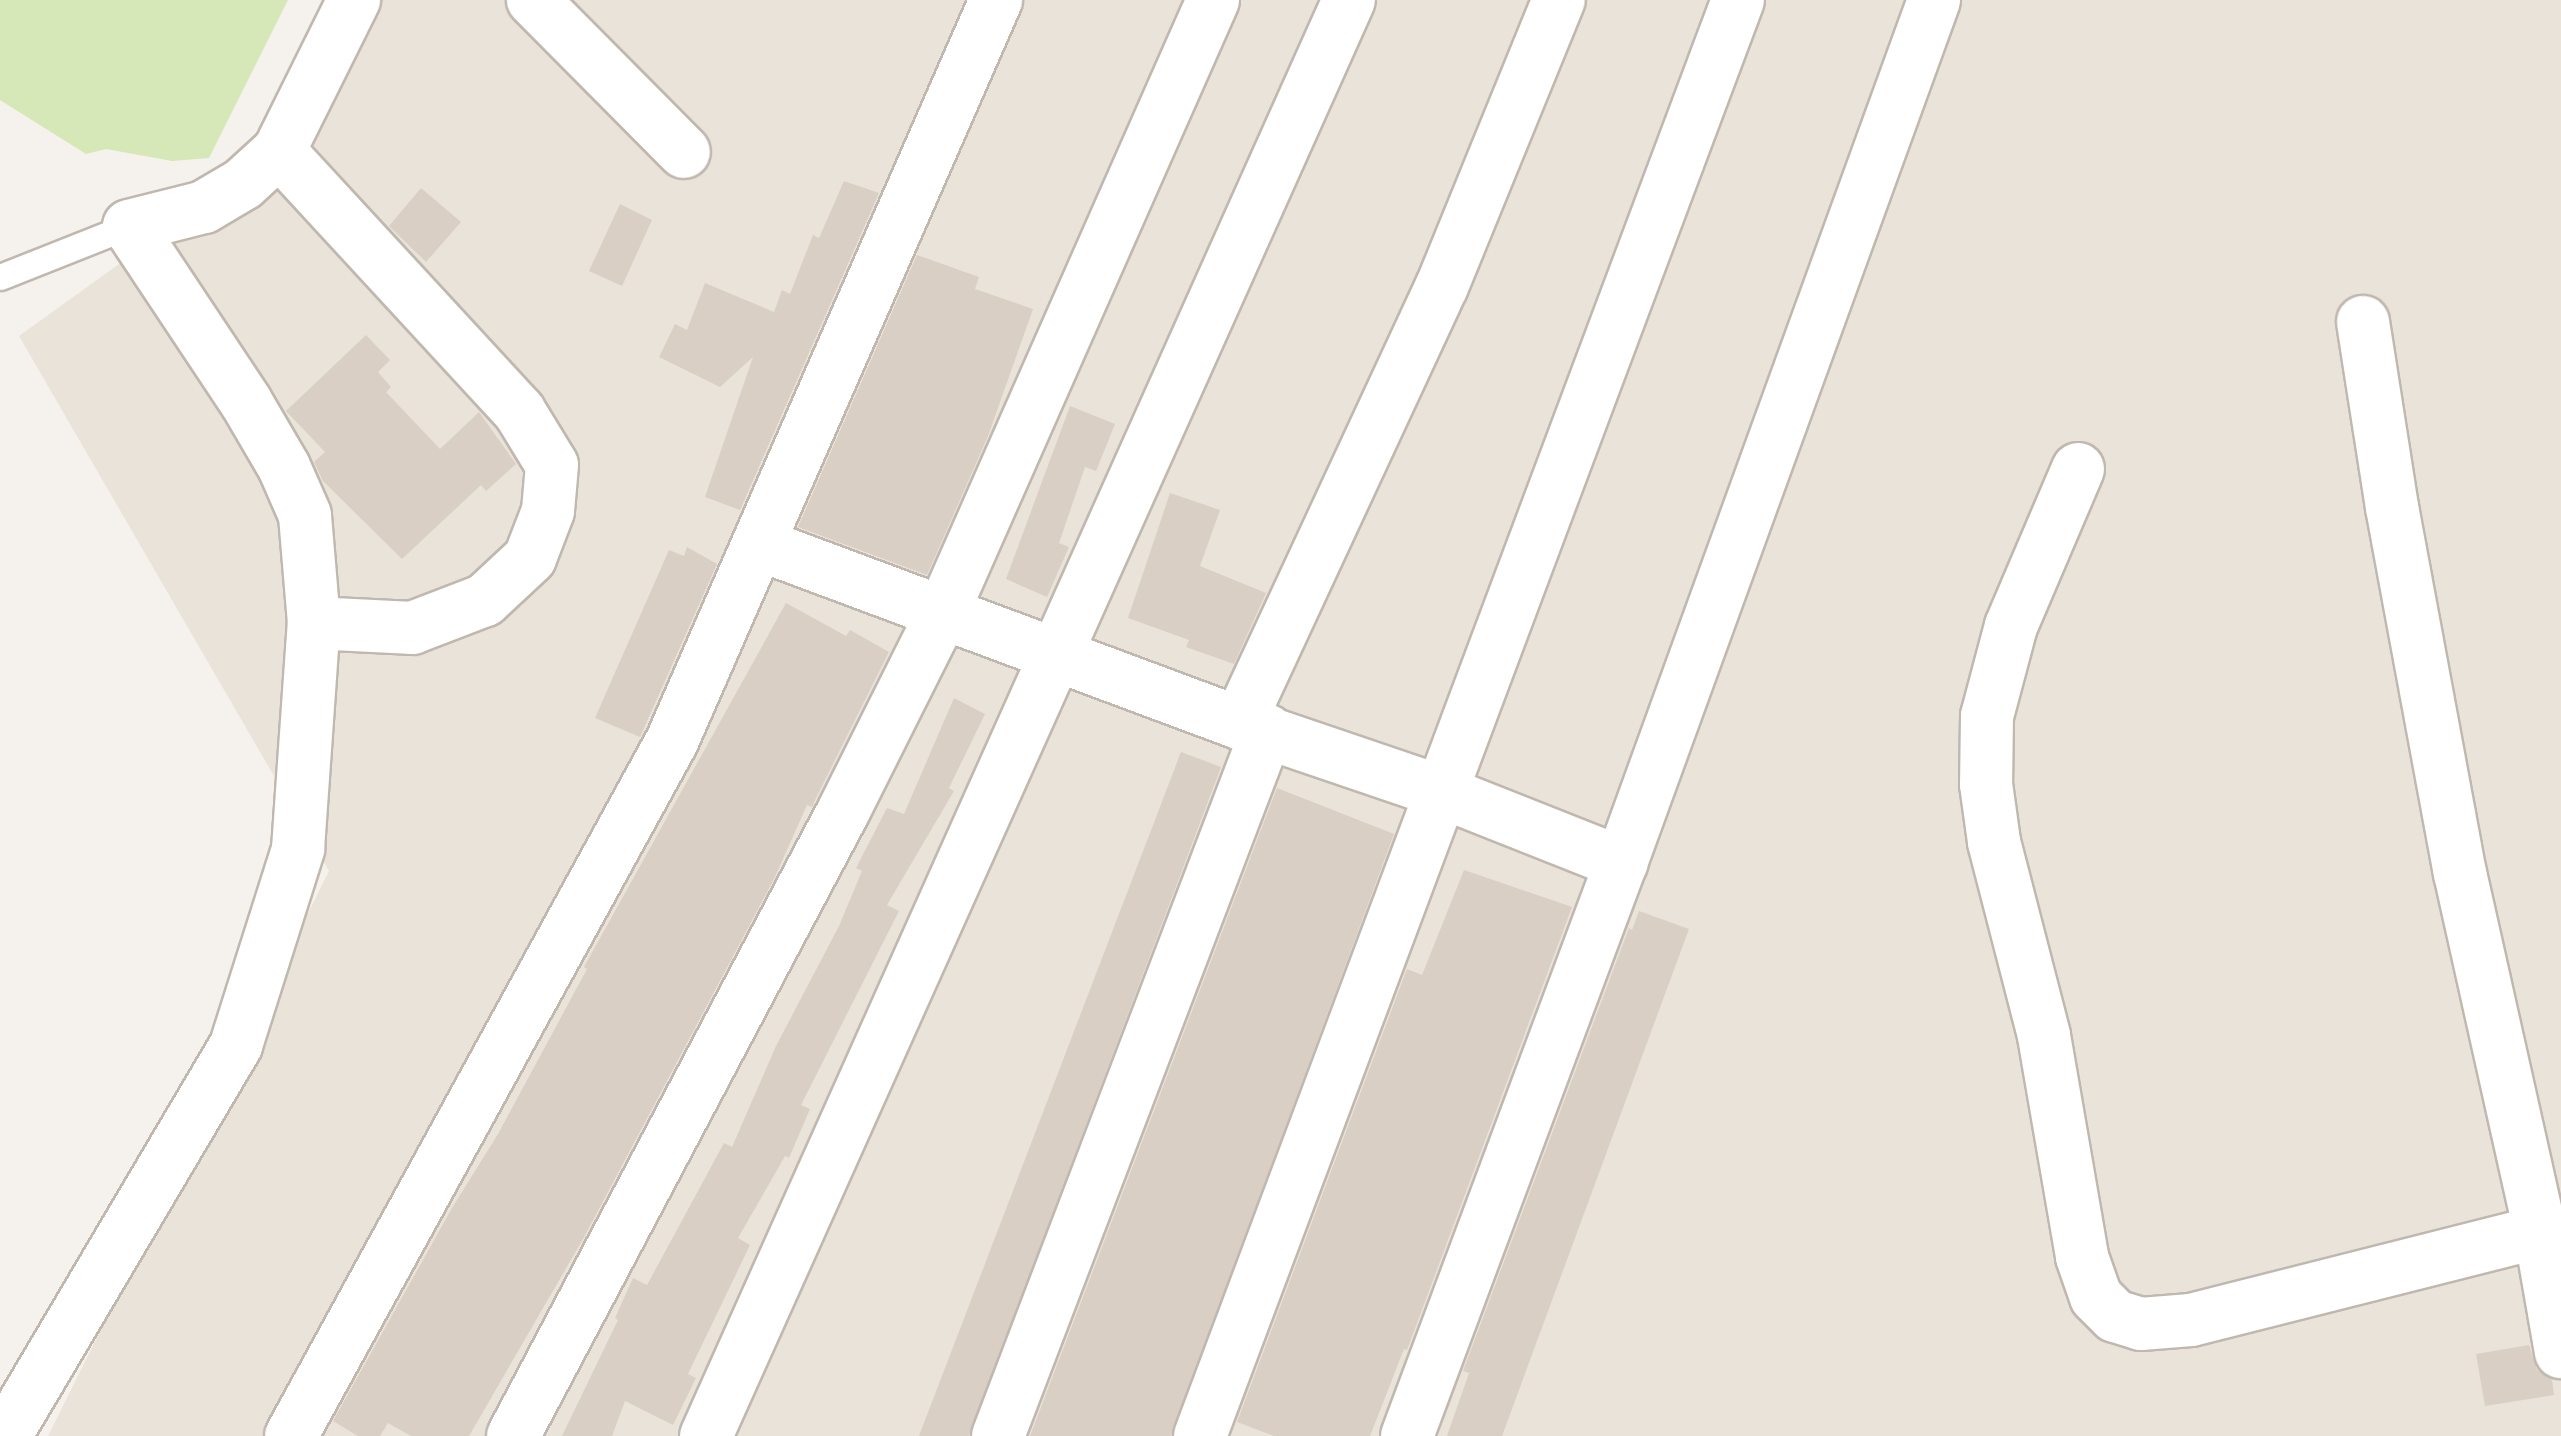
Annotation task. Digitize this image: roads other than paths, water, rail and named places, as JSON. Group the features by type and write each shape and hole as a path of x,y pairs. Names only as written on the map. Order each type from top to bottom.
{"street":[{"path":"4,1436 236,1045 298,849 314,623 304,516 284,466 129,226 204,207 243,184 279,151 354,0"},
{"path":"533,0 684,152"},
{"path":"291,1436 672,741 761,545 996,0"},
{"path":"513,1436 844,810 942,614 1213,0"},
{"path":"706,1436 1349,0"},
{"path":"998,1436 1253,727 1442,286 1559,0"},
{"path":"1200,1436 1738,0"},
{"path":"1407,1436 1621,863 1934,0"},
{"path":"279,151 519,411 552,465 548,511 530,558 485,600 412,628 314,623"},
{"path":"2363,322 2392,506 2460,874 2540,1232 2561,1352"},
{"path":"2078,468 2011,626 1987,716 1986,784 1994,842 2044,1036 2082,1256 2096,1297 2115,1316 2140,1324 2190,1320 2540,1232"},
{"path":"761,545 1057,657 1442,792 1621,863"}],"lane":[{"path":"0,277 129,226"}]}
